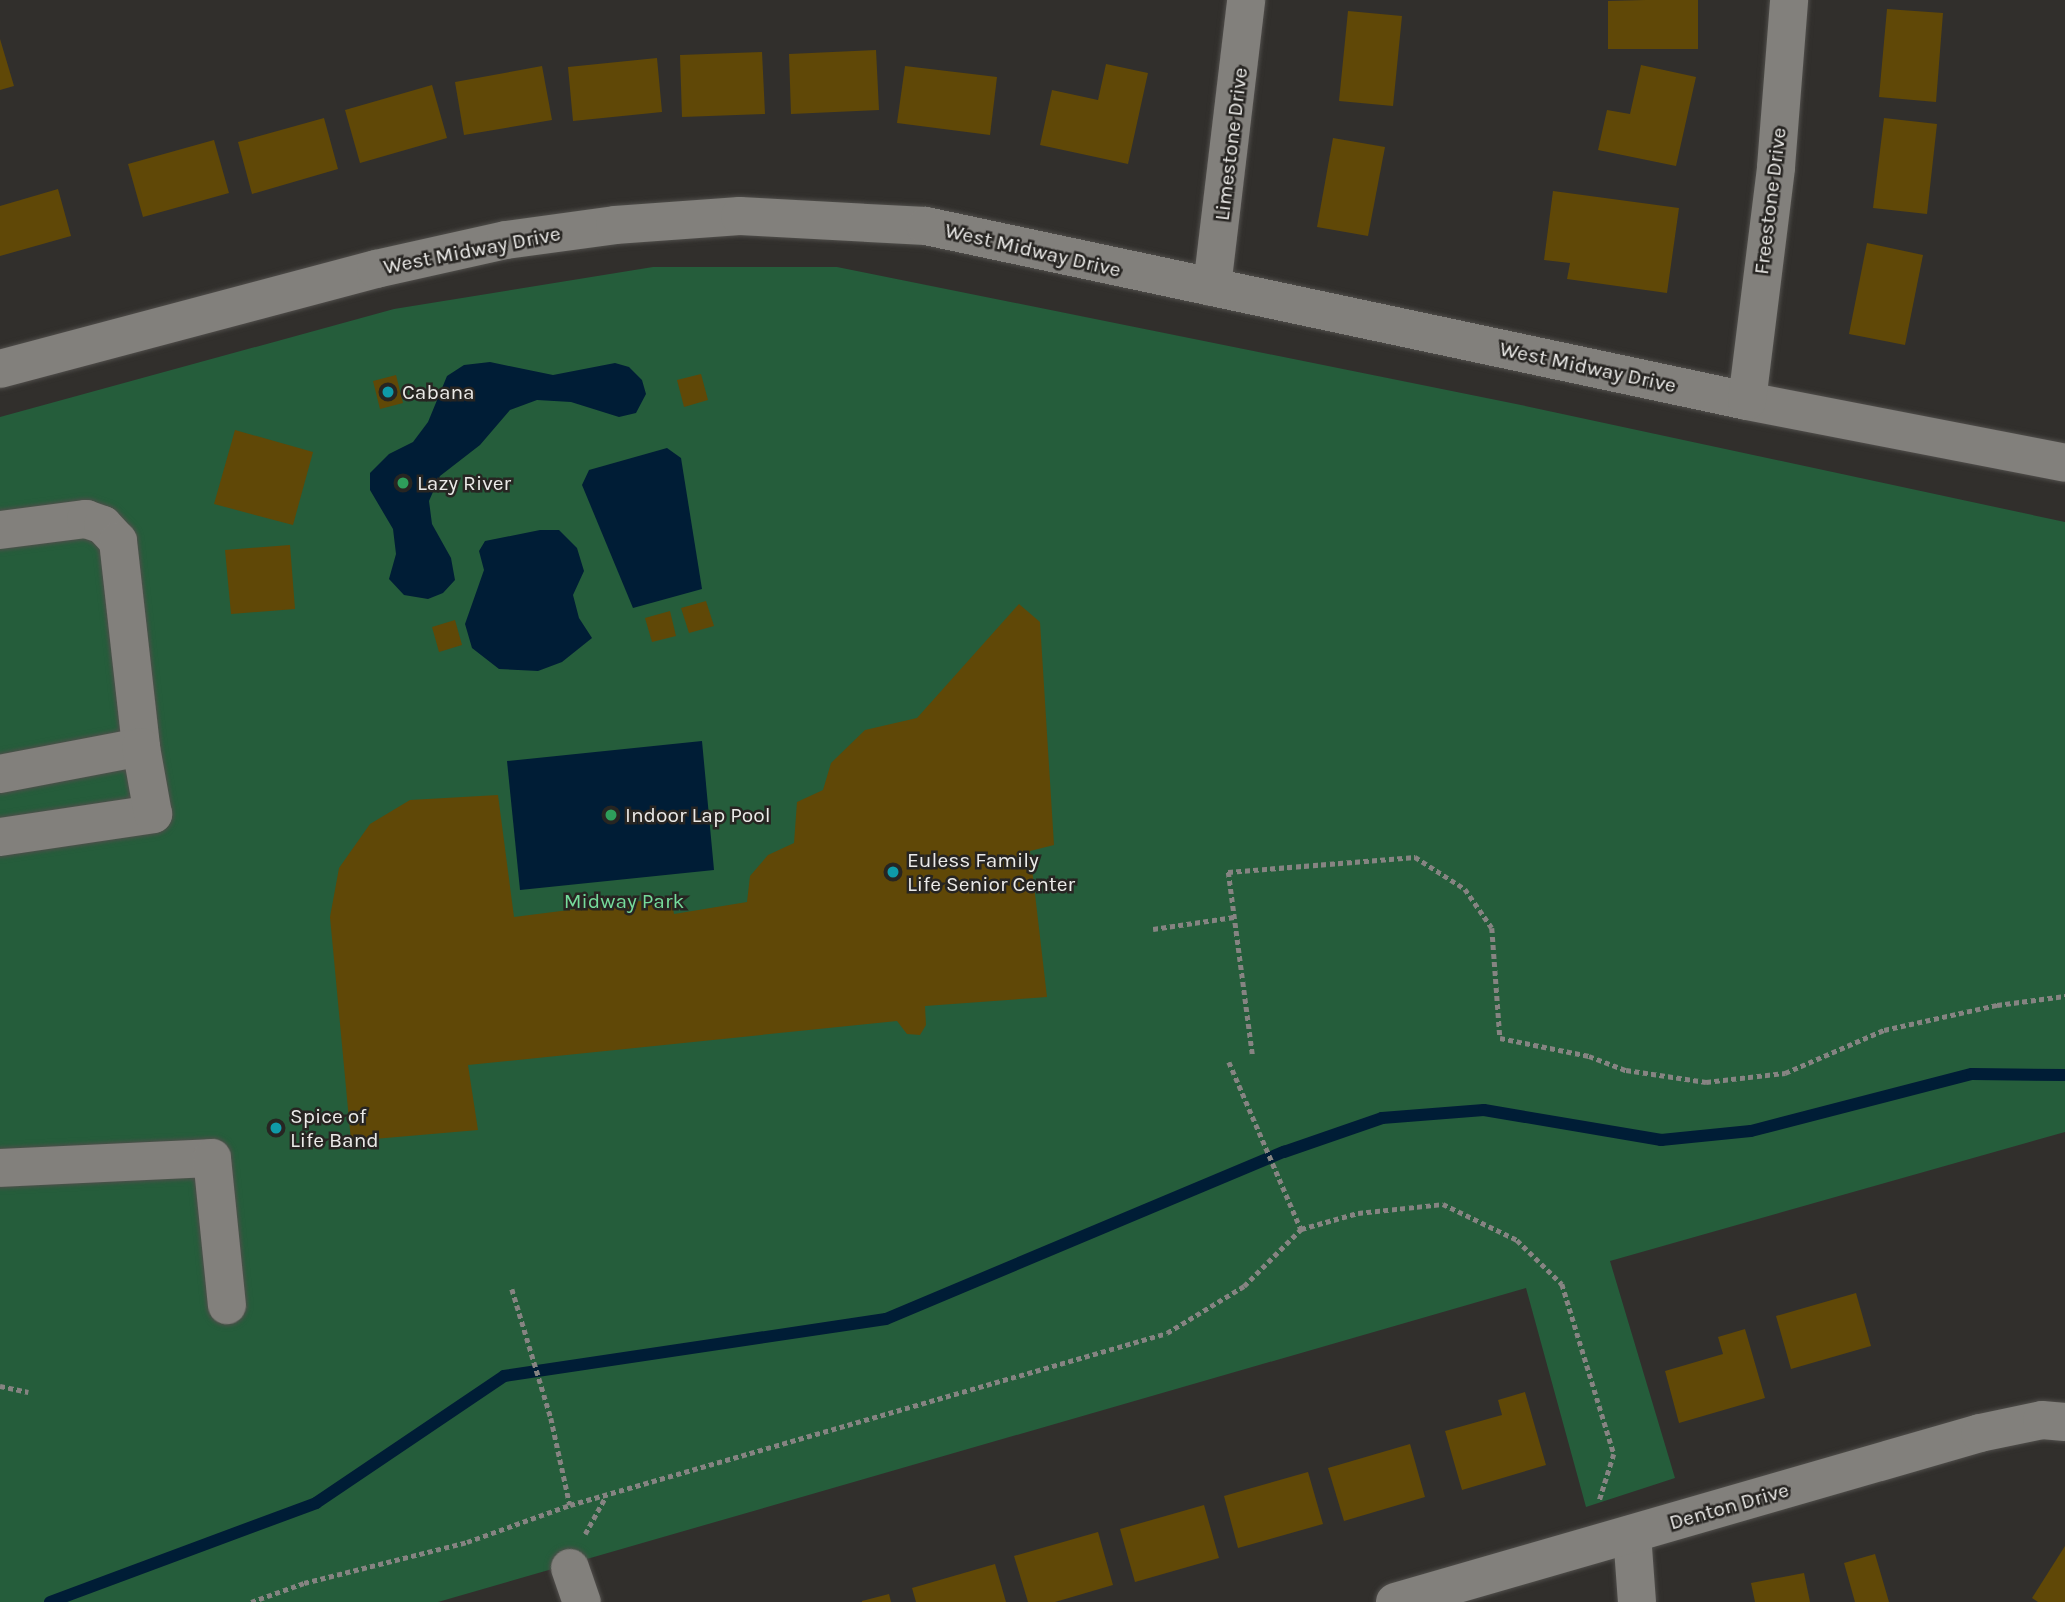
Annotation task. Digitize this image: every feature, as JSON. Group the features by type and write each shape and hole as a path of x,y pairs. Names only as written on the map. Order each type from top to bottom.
{"street":[{"name":"Limestone Drive","path":"1212,287 1247,0"},
{"name":"Freestone Drive","path":"1747,401 1776,167 1789,0"},
{"name":"West Midway Drive","path":"0,369 376,269 506,240 726,217 926,226 1747,401 2065,463"},
{"path":"0,530 86,519 103,525 118,541 141,747 153,814 0,836"},
{"path":"0,774 141,747"},
{"path":"0,1168 212,1158 227,1306"},
{"name":"Denton Drive","path":"1395,1602 1980,1433 2042,1420 2065,1422"},
{"path":"1615,1539 1637,1602"}],"path":[{"path":"1252,1054 1228,872 1415,857 1465,889 1492,928 1500,1038 1588,1056 1626,1070 1706,1082 1785,1073 1884,1030 1997,1005 2065,996"},
{"path":"1153,929 1234,917"},
{"path":"1229,1062 1253,1112 1288,1203 1301,1229"},
{"path":"251,1602 304,1583 467,1542 570,1505 1167,1333 1244,1286 1301,1229 1358,1213 1443,1204 1517,1240 1562,1284 1614,1454 1597,1507 1615,1539"},
{"path":"512,1289 551,1418 570,1505"},
{"path":"0,1386 28,1392"}],"green space":[{"name":"Midway Park","path":"653,267 837,267 1521,405 2065,522 2065,1132 1610,1261 1675,1478 1586,1507 1526,1288 438,1602 0,1602 0,417 394,309"}],"water":[{"name":"Lazy River","path":"490,362 553,375 615,363 629,367 642,380 646,394 636,413 619,417 571,402 537,400 510,410 480,445 440,476 429,501 432,524 451,558 455,580 443,593 428,599 404,595 389,579 396,554 393,529 370,490 370,473 389,454 413,442 428,422 447,376 464,365"},
{"path":"667,448 681,458 702,589 633,608 582,485 589,470"},
{"path":"540,530 559,530 577,548 584,571 573,595 579,618 592,638 562,662 538,671 499,669 472,648 465,624 484,570 479,551 485,541"},
{"name":"Indoor Lap Pool","path":"702,741 714,870 520,890 507,761"}],"building":[{"path":"1698,0 1698,49 1608,49 1608,1"},
{"path":"1887,9 1943,13 1936,102 1879,97"},
{"path":"1348,11 1402,16 1393,106 1339,101"},
{"path":"0,39 14,86 0,90"},
{"path":"876,50 879,110 791,114 789,54"},
{"path":"762,52 765,114 682,117 680,55"},
{"path":"657,58 662,112 573,121 568,67"},
{"path":"1106,64 1148,73 1128,164 1040,145 1052,90 1098,100"},
{"path":"1641,65 1696,77 1676,166 1598,150 1607,110 1630,114"},
{"path":"542,66 552,120 464,135 455,82"},
{"path":"905,66 997,77 990,135 897,123"},
{"path":"432,85 447,138 360,163 345,110"},
{"path":"324,118 338,169 252,194 238,142"},
{"path":"1884,118 1937,124 1927,214 1873,208"},
{"path":"1333,138 1385,147 1368,236 1317,227"},
{"path":"214,140 229,193 143,217 128,164"},
{"path":"58,189 71,236 0,256 0,206"},
{"path":"1553,191 1679,208 1667,293 1567,279 1570,263 1544,260"},
{"path":"1867,243 1923,255 1905,345 1849,334"},
{"path":"701,374 708,400 684,407 677,380"},
{"name":"Cabana","path":"396,375 403,403 380,409 373,381"},
{"path":"235,430 313,452 293,525 214,504"},
{"path":"290,545 295,609 231,614 225,550"},
{"path":"706,601 714,626 689,633 681,608"},
{"name":"Euless Family Life Senior Center","path":"1019,604 1040,622 1054,845 1030,851 1047,997 925,1006 926,1025 920,1035 907,1034 897,1021 468,1065 478,1130 351,1141 330,917 339,868 370,824 410,800 498,795 514,917 671,897 674,914 747,902 750,876 768,855 794,843 797,802 823,790 831,763 865,730 917,718"},
{"path":"670,611 676,636 652,642 645,618"},
{"path":"455,620 462,645 439,652 432,627"},
{"path":"1856,1293 1871,1346 1791,1369 1776,1316"},
{"path":"1745,1329 1765,1398 1679,1423 1665,1371 1723,1354 1718,1337"},
{"path":"1525,1392 1546,1465 1462,1490 1445,1431 1502,1415 1498,1400"},
{"path":"1410,1444 1425,1497 1344,1521 1328,1468"},
{"path":"1308,1472 1323,1524 1238,1548 1224,1496"},
{"path":"1204,1505 1219,1558 1135,1582 1120,1529"},
{"path":"1098,1532 1113,1585 1055,1602 1028,1602 1014,1556"},
{"path":"2065,1546 2065,1602 2038,1602 2032,1598"},
{"path":"1875,1554 1889,1602 1855,1602 1844,1563"},
{"path":"995,1564 1006,1602 916,1602 912,1588"},
{"path":"1804,1573 1810,1602 1755,1602 1751,1583"},
{"path":"889,1594 891,1602 862,1602 862,1601"}],"waterway":[{"path":"50,1602 316,1503 504,1376 886,1319 1284,1152 1382,1118 1484,1110 1661,1140 1751,1131 1972,1074 2065,1075"}],"place":[{"name":"Cabana","path":"388,392"},
{"name":"Lazy River","path":"403,483"},
{"name":"Indoor Lap Pool","path":"611,815"},
{"name":"Euless Family Life Senior Center","path":"893,872"},
{"name":"Spice of Life Band","path":"276,1128"}]}
